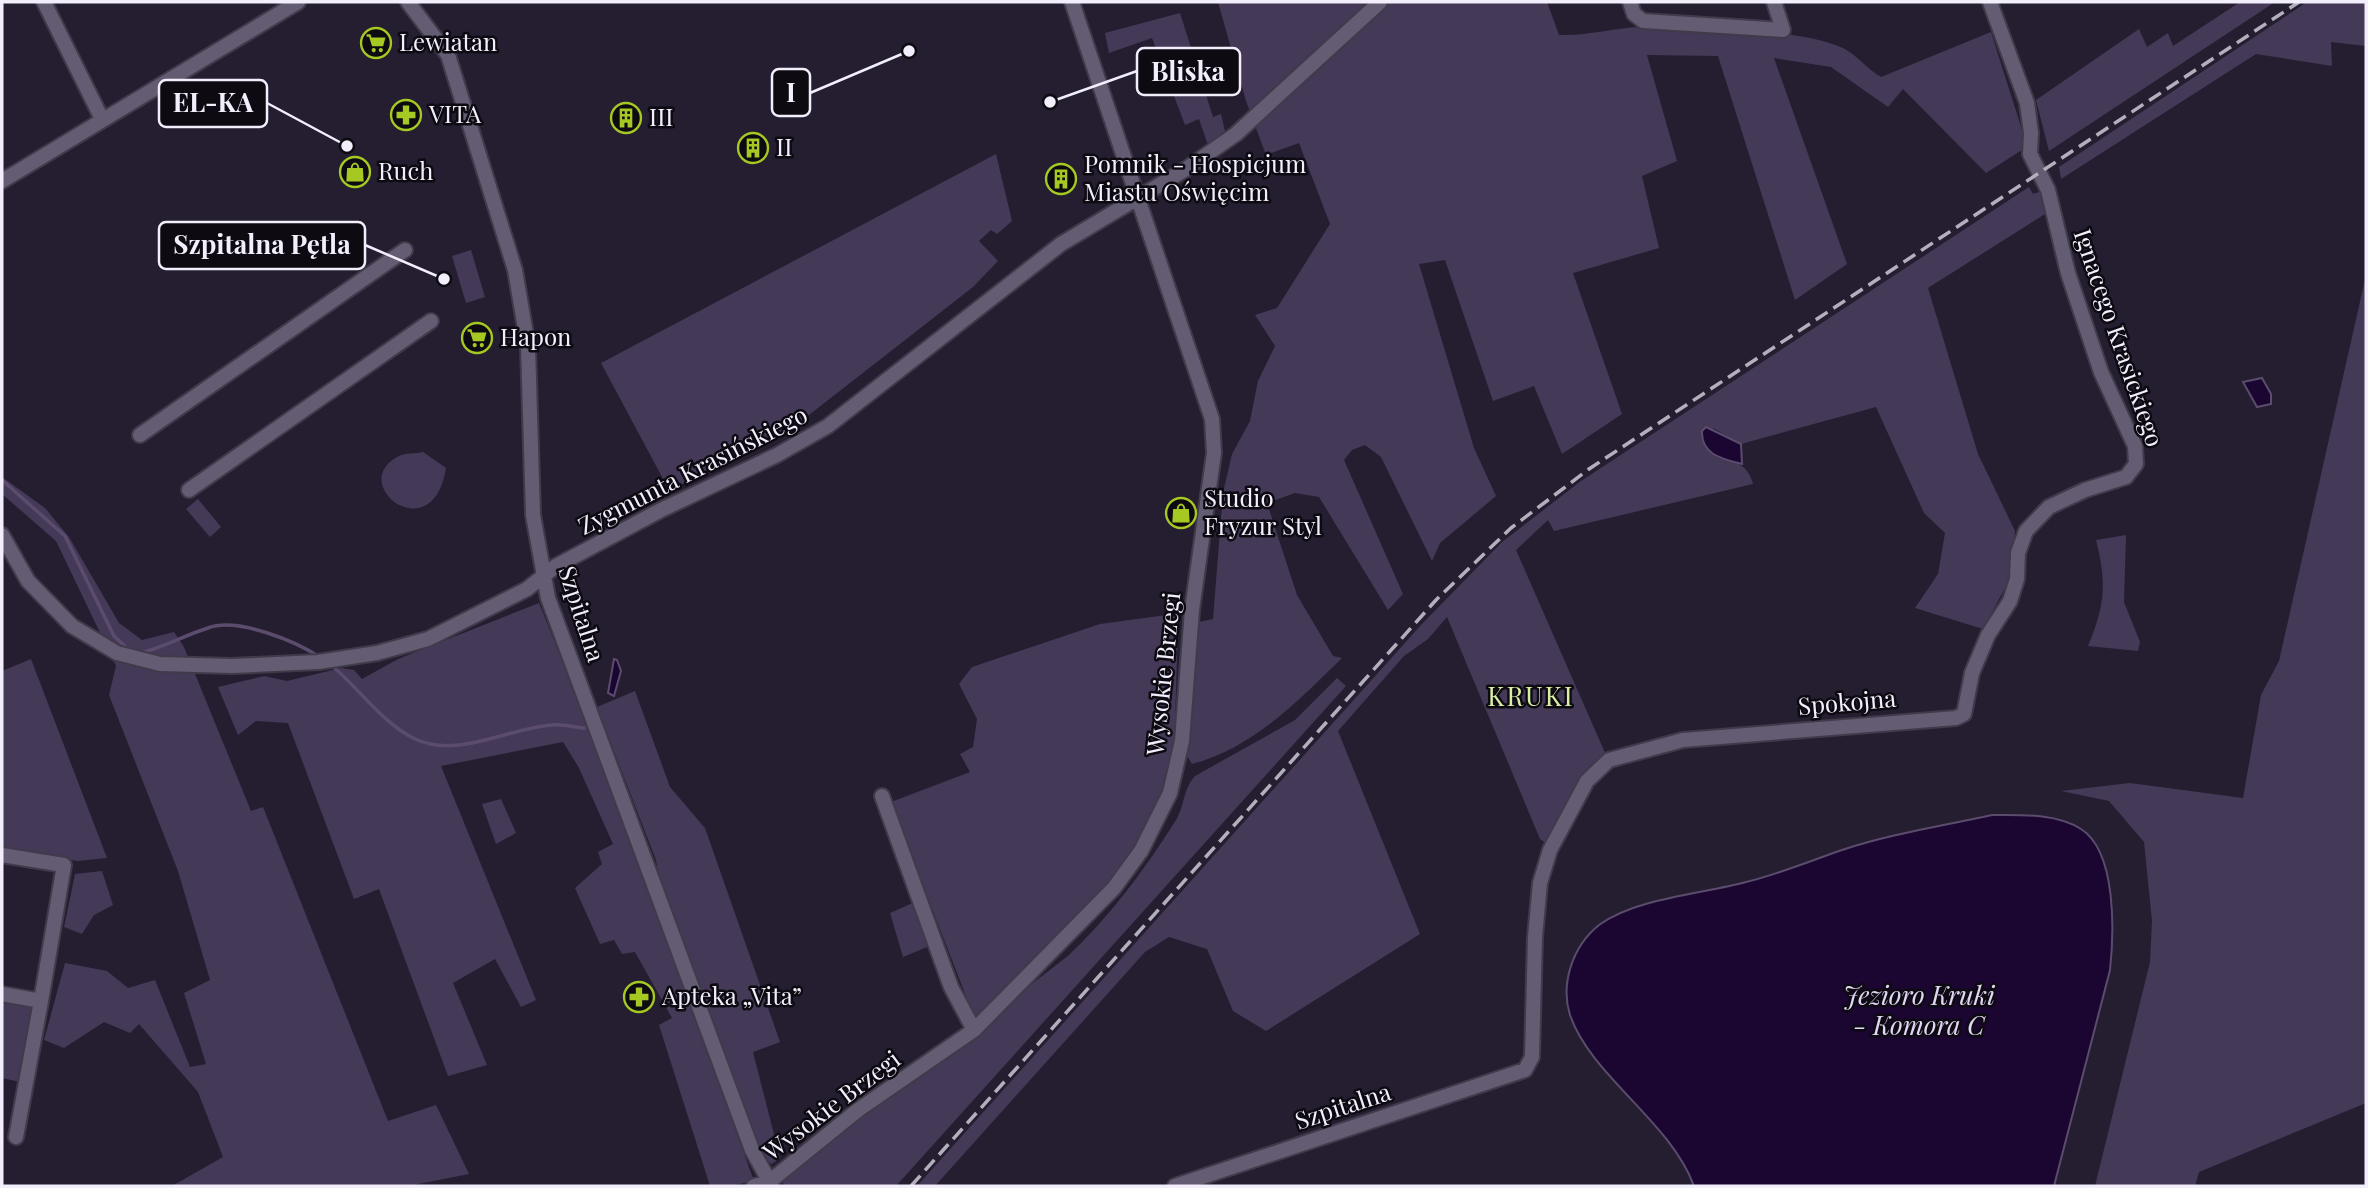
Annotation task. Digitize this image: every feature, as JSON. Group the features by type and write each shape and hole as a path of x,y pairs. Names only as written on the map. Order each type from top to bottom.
{"street":[{"path":"44,2 102,120"},
{"path":"2,181 298,2"},
{"path":"400,2 418,14"},
{"name":"Szpitalna","path":"408,2 448,55 515,270 528,346 533,515 550,603 752,1150 771,1184"},
{"name":"Wysokie Brzegi","path":"754,1186 771,1184 858,1110 974,1030 1041,965 1128,871 1154,829 1177,768 1184,721 1192,610 1212,471 1214,437 1205,397 1072,2"},
{"name":"Zygmunta Krasińskiego","path":"2,535 28,581 72,626 117,653 160,664 269,665 318,662 377,653 428,639 527,589 543,576 661,510 809,439 1061,244 1186,169 1236,134 1380,2"},
{"path":"1630,2 1634,14 1643,21 1783,30 1774,2"},
{"name":"Ignacego Krasickiego","path":"1975,666 1988,635 2010,601 2017,579 2018,553 2026,531 2049,507 2085,490 2126,477 2136,464 2135,446 2101,372 2068,273 2048,190 2030,154 2031,133 2027,103 1990,2"},
{"path":"141,435 405,250"},
{"path":"189,490 431,321"},
{"name":"Spokojna","path":"1525,1070 1532,1056 1535,937 1540,883 1550,850 1587,781 1609,760 1684,740 1956,718 1964,713 1975,666"},
{"path":"882,796 951,987 974,1030"},
{"path":"2,855 64,865 16,1137"},
{"path":"2,994 41,1001"},
{"name":"Szpitalna","path":"1175,1186 1525,1070"}],"shaded area":[{"path":"1218,2 1547,2 1559,35 1640,27 1772,32 1824,41 1843,48 1881,77 1991,32 2023,133 2022,150 1986,173 1903,89 1888,107 1831,67 1774,58 1847,264 1795,300 1718,56 1647,55 1677,161 1642,176 1659,248 1573,273 1622,414 1562,454 1534,386 1493,401 1445,260 1419,264 1474,448 1496,496 1440,543 1432,561 1381,457 1365,445 1352,450 1344,460 1403,594 1388,610 1319,497 1295,493 1267,503 1297,595 1333,656 1342,658 1291,706 1255,735 1214,757 1192,764 1186,754 1194,623 1213,619 1223,493 1232,454 1250,421 1258,381 1275,346 1255,315 1277,308 1330,224 1299,143 1266,155 1246,101"},
{"path":"2240,2 2275,2 2049,151 2036,100 2139,29 2147,47 2168,33 2173,46"},
{"path":"2307,2 2366,2 2366,46 2331,42 2332,66 2256,54 2061,179 2059,167"},
{"path":"1180,13 1213,117 1221,114 1225,131 1208,145 1199,119 1185,125 1152,38 1109,53 1105,33"},
{"path":"996,154 1012,221 997,234 991,230 979,241 998,261 973,287 800,422 720,468 669,490 601,363"},
{"path":"2029,187 2033,194 2045,190 2045,214 1928,288 1978,454 2015,531 2011,577 1983,629 1915,608 1938,574 1945,533 1924,513 1876,407 1741,444 1713,428 1716,457 1744,468 1753,484 1554,531 1548,520 1516,550 1606,755 1547,844 1540,839 1447,617 1428,639 1404,656 1338,731 1420,934 1266,1031 1233,1011 1207,949 1169,937 1145,952 935,1186 917,1186 1421,625 1502,542 1581,481"},
{"path":"471,250 485,297 466,303 452,256"},
{"path":"2366,275 2366,1103 2199,1172 2195,1186 2095,1186 2150,962 2152,921 2144,842 2109,801 2061,791 2130,783 2243,798 2261,695 2279,661"},
{"path":"423,452 446,468 438,493 426,505 412,508 398,504 387,495 382,482 384,469 400,455"},
{"path":"2,477 45,508 69,537 119,623 142,640 174,632 184,647 251,811 263,807 388,1121 436,1105 469,1174 408,1186 172,1186 223,1157 198,1092 139,1024 130,1033 104,1022 64,1048 44,1040 65,963 107,971 128,988 155,980 190,1067 206,1064 184,993 210,980 178,871 109,695 116,666 56,541 2,494"},
{"path":"198,499 221,527 210,537 186,509"},
{"path":"2126,535 2124,602 2140,642 2138,651 2088,646 2101,606 2103,582 2096,540"},
{"path":"539,603 583,712 754,1181 730,1186 710,1186 659,1025 672,1018 635,952 622,954 614,940 600,944 575,888 602,864 598,852 613,844 579,768 563,742 441,766 536,1000 521,1007 495,959 453,983 487,1065 448,1076 379,889 354,899 288,723 256,721 238,735 218,687 264,676 287,681 341,668 354,670 362,679 398,659"},
{"path":"1174,614 1178,623 1173,791 1124,880 974,1017 891,802 970,772 960,754 973,747 977,719 959,684 972,667 1100,624"},
{"path":"31,659 107,858 77,861 2,848 2,671"},
{"path":"1337,678 1346,686 896,1186 784,1186 782,1180 792,1170 1069,955 1099,924 1140,874 1179,814 1188,786 1195,776 1295,720"},
{"path":"635,691 670,787 705,828 780,1042 753,1052 780,1158 772,1164 756,1144 661,890 656,860 597,707"},
{"path":"501,799 516,833 496,844 482,804"},
{"path":"102,871 113,905 94,915 82,934 64,927 75,874"},
{"path":"915,902 932,945 903,957 890,913"},
{"path":"2,998 32,1003 37,1009 20,1082 2,1078"}],"water":[{"path":"2262,378 2271,394 2271,404 2257,407 2243,382"},
{"path":"1706,427 1741,444 1742,464 1721,458 1709,451 1705,446 1702,431"},
{"path":"614,659 621,671 614,696 608,693"},
{"name":"Jezioro Kruki - Komora C","path":"1992,815 2049,818 2081,829 2093,840 2107,874 2112,915 2110,970 2054,1186 1694,1186 1683,1162 1667,1140 1612,1079 1580,1037 1570,1015 1567,990 1571,966 1582,943 1599,925 1614,916 1650,903 1758,879 1879,839"}],"waterway":[{"path":"2,480 65,536 114,636 128,649"},
{"path":"141,653 220,625 266,632 321,658"},
{"path":"330,664 392,724 415,739 431,744 466,744 552,725 584,728"}],"railway":[{"path":"911,1186 1436,600 1511,528 1589,469 2299,2"}],"place":[{"name":"Lewiatan","path":"376,43"},
{"name":"I","path":"909,51"},
{"name":"Bliska","path":"1050,102"},
{"name":"VITA","path":"406,115"},
{"name":"III","path":"626,118"},
{"name":"EL-KA","path":"347,146"},
{"name":"II","path":"753,148"},
{"name":"Ruch","path":"355,172"},
{"name":"Pomnik - Hospicjum Miastu Oświęcim","path":"1061,179"},
{"name":"Szpitalna Pętla","path":"444,279"},
{"name":"Hapon","path":"477,338"},
{"name":"Studio Fryzur Styl","path":"1181,513"},
{"name":"Apteka „Vita”","path":"639,997"}],"district":[{"name":"KRUKI","path":"1531,697"}]}
